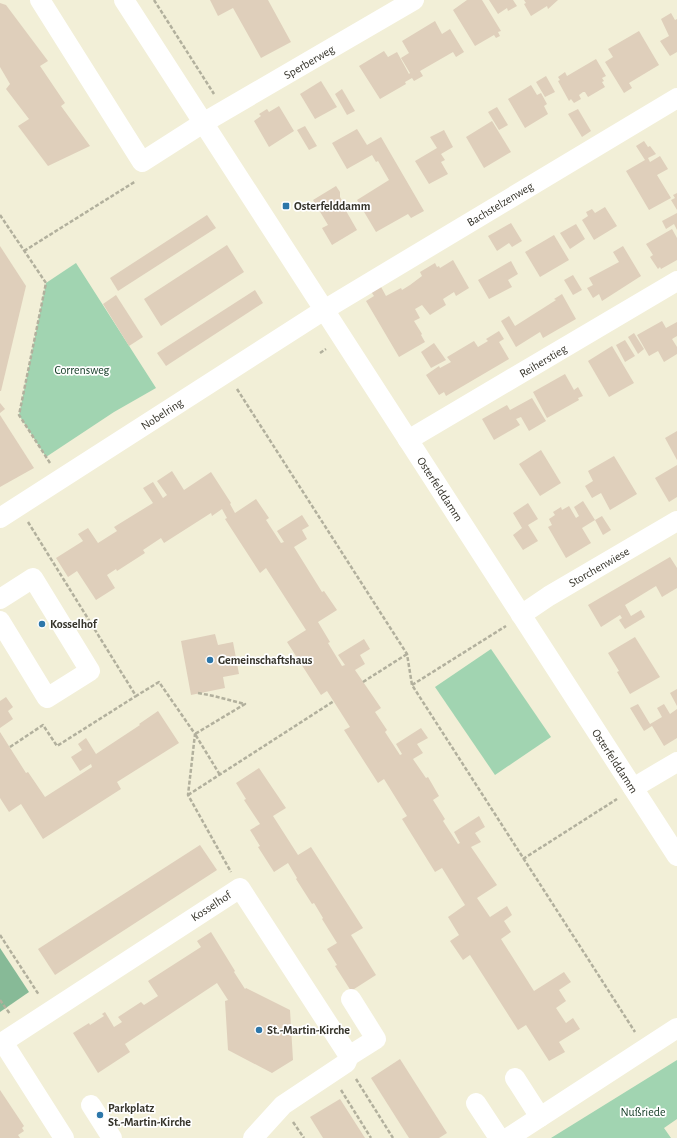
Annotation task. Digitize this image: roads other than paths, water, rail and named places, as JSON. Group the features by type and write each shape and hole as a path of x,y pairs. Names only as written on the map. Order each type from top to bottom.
{"street":[{"name":"Sperberweg","path":"40,0 142,162 203,123 414,0"},
{"name":"Osterfelddamm","path":"124,0 677,856"},
{"name":"Bachstelzenweg","path":"324,310 677,98"},
{"name":"Reiherstieg","path":"408,440 677,281"},
{"name":"Nobelring","path":"0,518 324,310"},
{"name":"Storchenwiese","path":"521,615 549,596 677,521"},
{"path":"0,599 33,578 90,671 47,698 0,621"},
{"path":"633,788 677,762"},
{"name":"Kosselhof","path":"64,1138 3,1042 240,888 342,1064"},
{"path":"253,1138 282,1105 376,1039 351,999"},
{"path":"508,1138 677,1028"},
{"path":"515,1078 540,1117"},
{"path":"476,1102 499,1138"},
{"path":"91,1105 112,1138"}],"place":[{"name":"Osterfelddamm","path":"286,206"},
{"name":"Kosselhof","path":"42,624"},
{"name":"Gemeinschaftshaus","path":"210,660"},
{"name":"St.-Martin-Kirche","path":"259,1030"},
{"name":"Parkplatz St.-Martin-Kirche","path":"100,1115"}],"park label":[{"name":"Corrensweg","path":"82,370"},
{"name":"Nußriede","path":"643,1112"}]}
